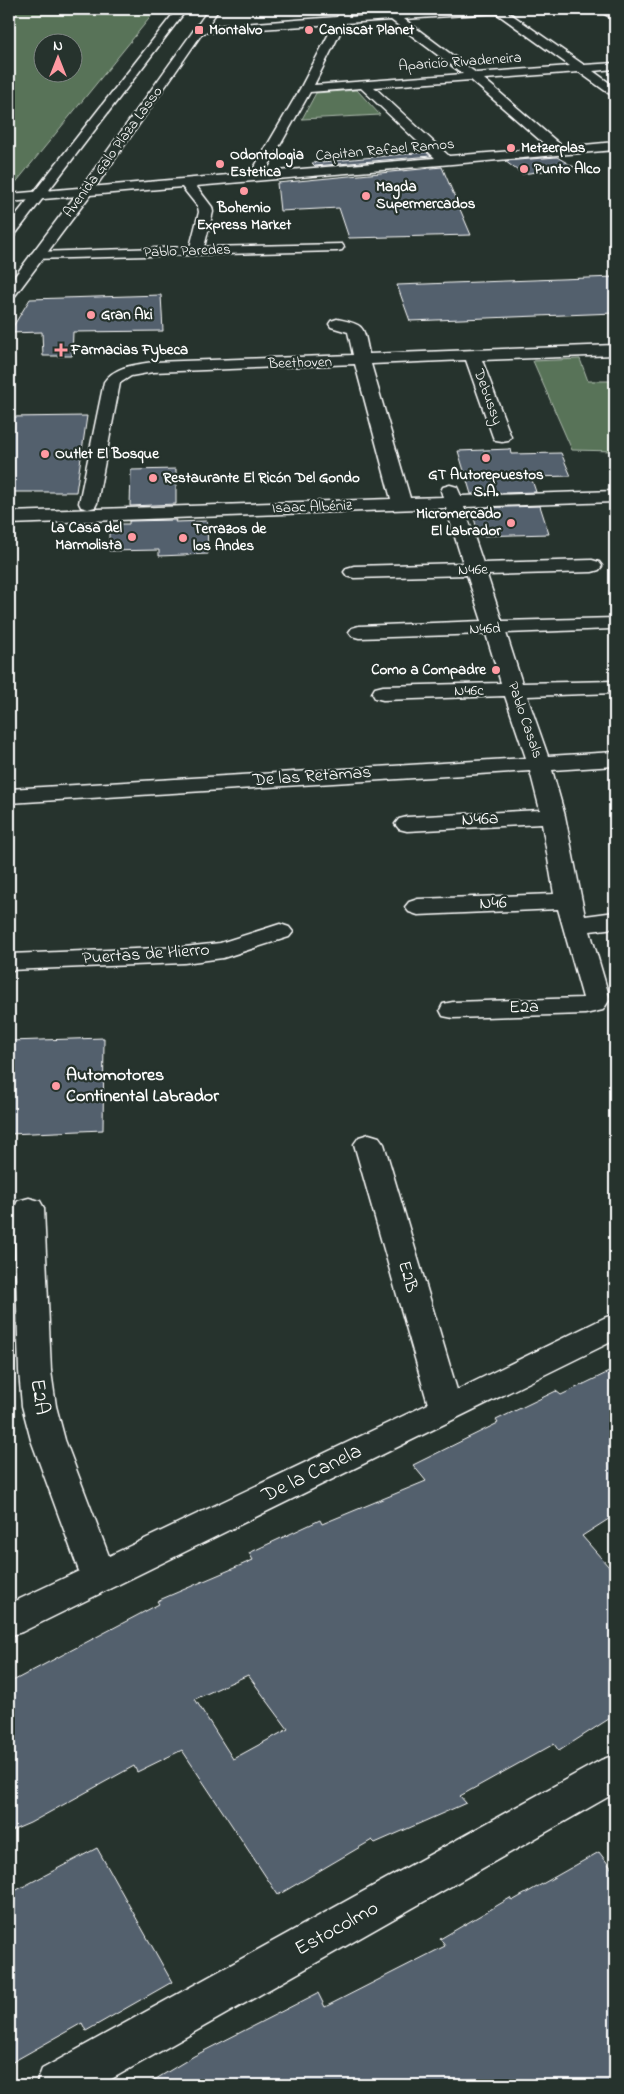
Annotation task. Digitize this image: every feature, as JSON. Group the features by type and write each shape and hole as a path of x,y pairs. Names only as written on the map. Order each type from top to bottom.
{"street":[{"path":"57,150 109,89 171,9"},
{"name":"Avenida Galo Plaza Lasso","path":"9,233 19,198 182,9"},
{"name":"Avenida Galo Plaza Lasso","path":"113,131 203,9"},
{"name":"Avenida Galo Plaza Lasso","path":"9,294 37,256 75,190 214,9"},
{"path":"256,178 347,9"},
{"path":"199,30 500,9 615,92"},
{"path":"601,9 615,17"},
{"path":"394,17 473,76 560,151"},
{"name":"Aparicio Rivadeneira","path":"306,88 615,66"},
{"path":"363,84 445,160"},
{"name":"Capitan Rafael Ramos","path":"19,198 75,190 187,184 615,146"},
{"path":"187,184 205,207 206,212 196,251"},
{"name":"Avenida Galo Plaza Lasso","path":"52,211 75,190"},
{"name":"Pablo Paredes","path":"37,256 337,247"},
{"path":"338,324 352,327 356,330 362,360 401,498"},
{"name":"Beethoven","path":"88,503 112,382 117,376 153,367 473,357 615,350"},
{"name":"Debussy","path":"473,357 502,437"},
{"name":"Isaac Albéniz","path":"9,518 452,496 615,484"},
{"name":"Isaac Albéniz","path":"452,496 615,496"},
{"name":"Pablo Casals","path":"452,496 539,762 553,816 571,913 597,999 594,1004"},
{"name":"Isaac Albéniz","path":"9,506 401,498"},
{"name":"N46e","path":"354,572 592,566"},
{"name":"N46d","path":"359,632 612,624"},
{"name":"N46c","path":"383,693 615,687"},
{"name":"De las Retamas","path":"9,796 539,762 615,759"},
{"name":"N46a","path":"407,824 553,816"},
{"name":"N46","path":"418,907 571,913 615,920"},
{"name":"Puertas de Hierro","path":"9,962 184,955 223,950 280,932"},
{"name":"E2a","path":"453,1010 584,1006 594,1004"},
{"name":"E2B","path":"369,1144 446,1410"},
{"name":"E2A","path":"29,1208 35,1372 39,1406 48,1440 99,1577"},
{"name":"De la Canela","path":"9,1621 446,1410 615,1326"},
{"name":"Estocolmo","path":"58,2085 615,1773"}],"green space":[{"path":"9,9 157,9 9,191"},
{"path":"357,90 380,115 302,119 316,93"},
{"path":"580,359 588,381 615,381 615,451 572,450 533,361"}],"building":[{"path":"426,152 431,156 315,166 312,163"},
{"path":"557,157 574,167 522,174 505,161"},
{"name":"Magda Supermercados","path":"442,167 471,235 349,238 339,208 280,211 277,183"},
{"path":"615,277 615,313 410,321 397,285"},
{"name":"Gran Aki","path":"161,295 163,331 73,332 72,356 43,356 42,332 9,333 30,299"},
{"name":"Outlet El Bosque","path":"87,416 76,492 9,492 9,417"},
{"path":"510,449 511,454 561,453 571,476 531,477 536,492 471,494 458,451"},
{"path":"176,469 176,504 130,506 131,470"},
{"name":"Micromercado El Labrador","path":"540,506 549,534 479,536 472,511 476,511 476,508"},
{"path":"176,520 175,522 207,521 208,554 159,556 159,550 109,551 109,524 129,524 129,521"},
{"name":"Automotores Continental Labrador","path":"104,1038 103,1130 9,1134 9,1041"},
{"path":"615,1369 615,1515 582,1536 615,1574 615,1715 559,1751 554,1744 460,1796 466,1803 375,1843 372,1840 278,1895 182,1750 137,1772 134,1766 30,1823 9,1832 9,1683 159,1604 157,1601 253,1560 249,1553 320,1520 322,1524 426,1481 413,1465 498,1423 496,1420 556,1391 561,1395","holes":["248,1675 288,1729 233,1759 195,1699"]},
{"path":"97,1848 172,1982 86,2031 82,2023 9,2064 9,1894"},
{"path":"599,1852 615,1873 615,2085 146,2085 194,2056 318,1993 325,2007 445,1946 440,1939 510,1898 512,1901"}],"place":[{"name":"Montalvo","path":"199,30"},
{"name":"Caniscat Planet","path":"309,30"},
{"name":"Metzerplas","path":"511,148"},
{"name":"Odontologia Estetica","path":"220,164"},
{"name":"Punto Alco","path":"524,169"},
{"name":"Bohemio Express Market","path":"244,191"},
{"name":"Magda Supermercados","path":"366,196"},
{"name":"Gran Aki","path":"91,315"},
{"name":"Farmacias Fybeca","path":"61,350"},
{"name":"Outlet El Bosque","path":"45,454"},
{"name":"GT Autorepuestos S.A.","path":"486,458"},
{"name":"Restaurante El Ricón Del Gondo","path":"153,478"},
{"name":"Micromercado El Labrador","path":"511,523"},
{"name":"La Casa del Marmolista","path":"132,537"},
{"name":"Terrazos de los Andes","path":"183,538"},
{"name":"Como a Compadre","path":"496,670"},
{"name":"Automotores Continental Labrador","path":"56,1086"}]}
